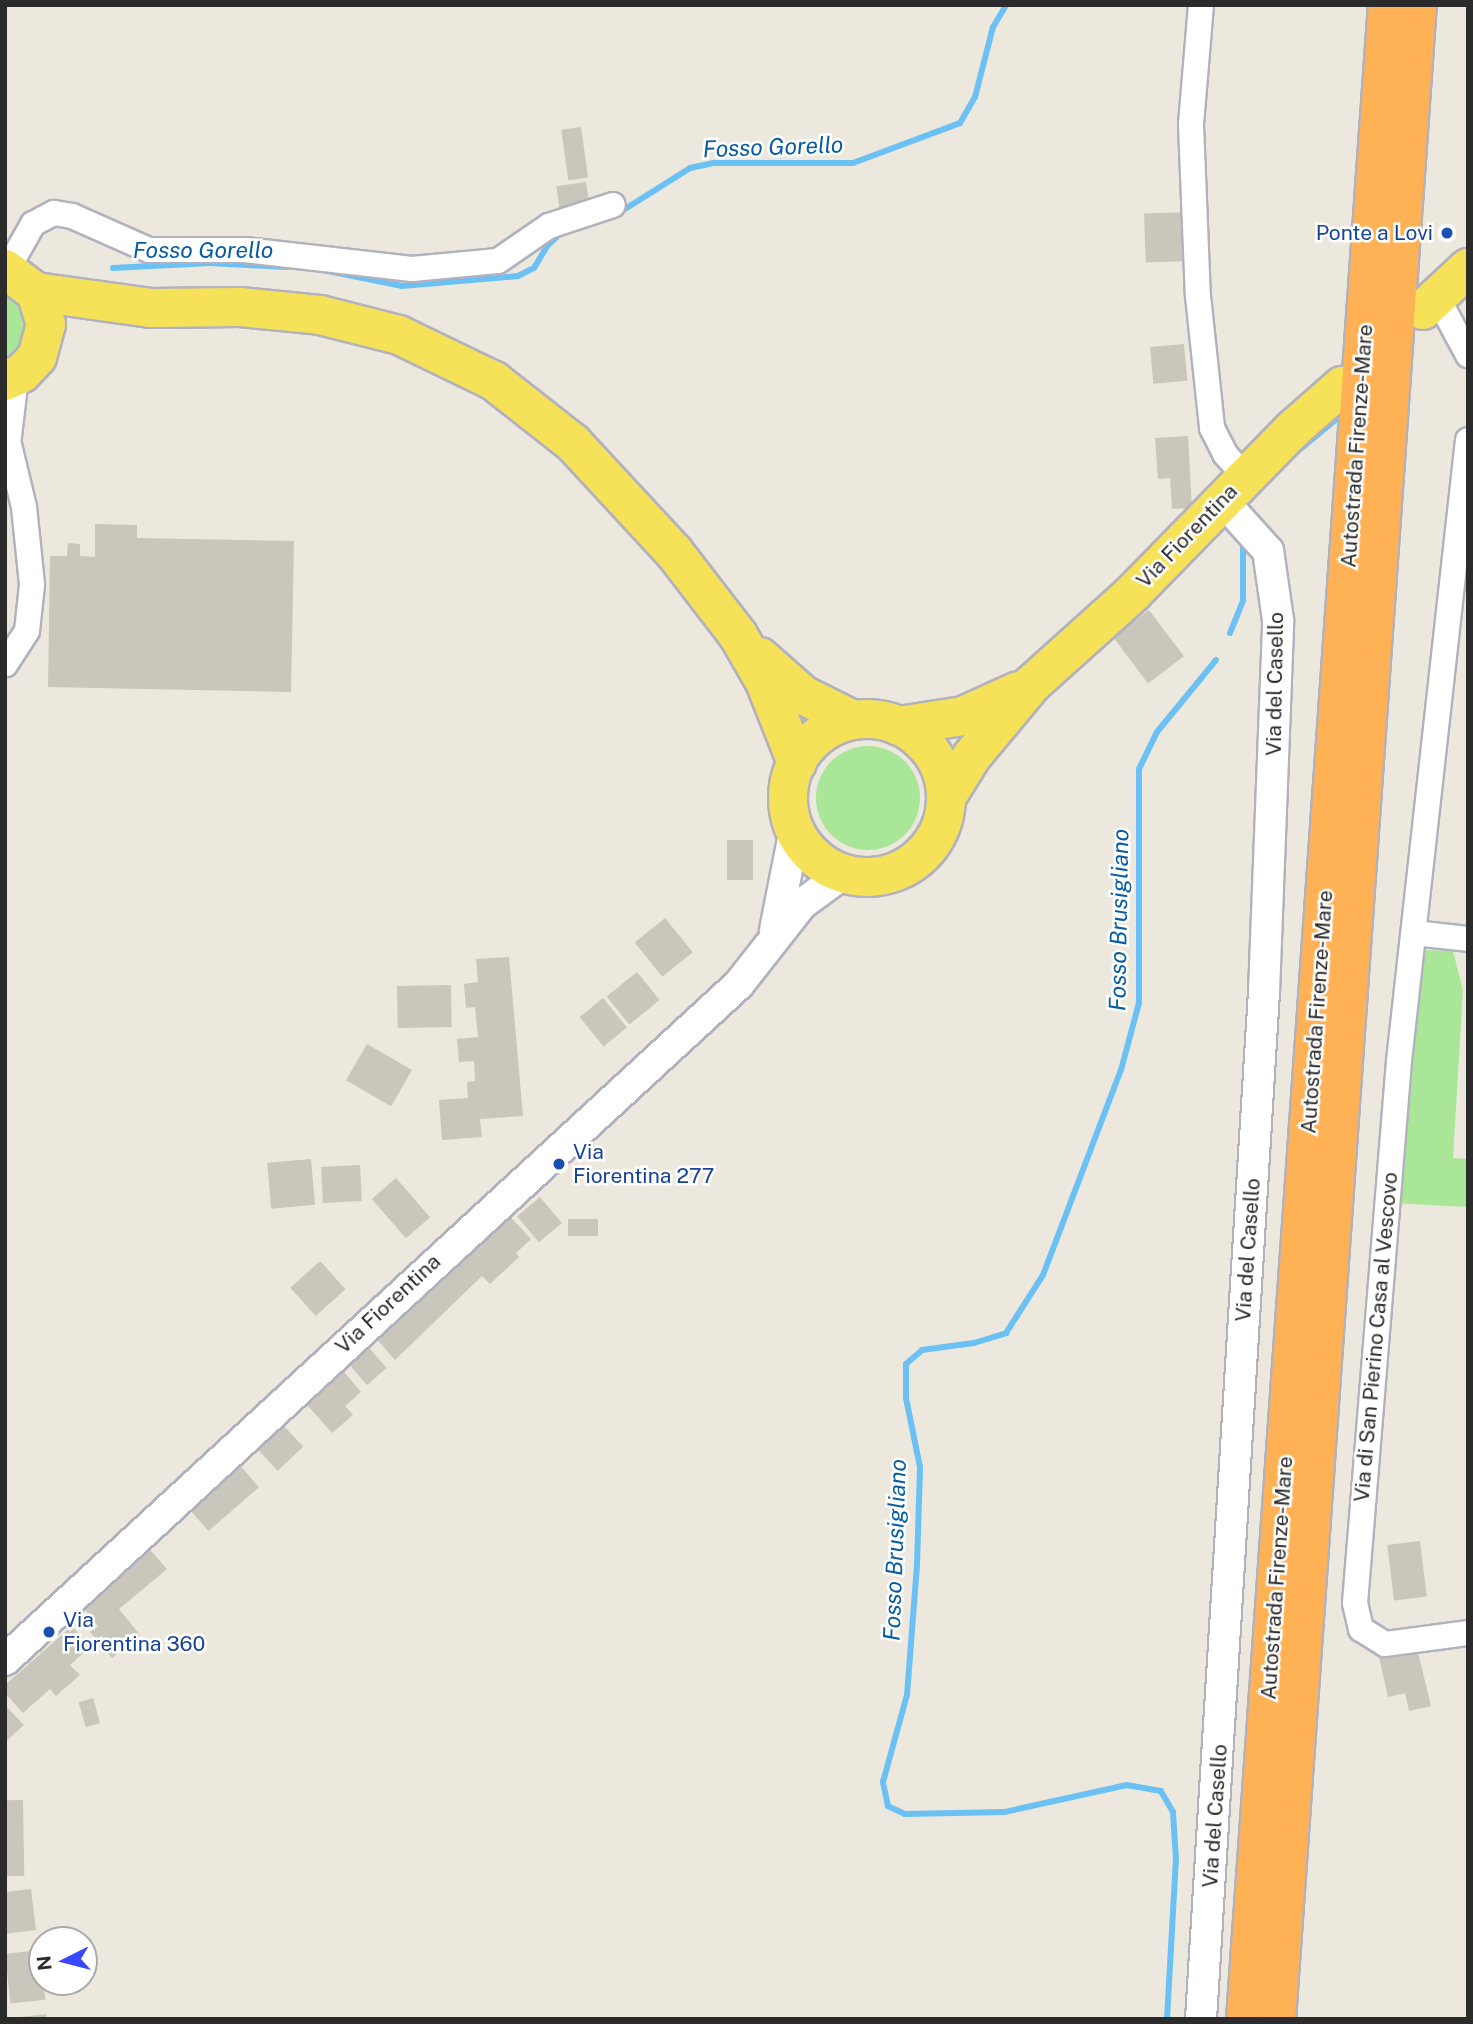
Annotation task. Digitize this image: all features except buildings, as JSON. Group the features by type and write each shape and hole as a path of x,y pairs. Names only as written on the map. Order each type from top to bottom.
{"highway":[{"name":"Autostrada Firenze-Mare","path":"1246,2019 1388,5"},
{"name":"Autostrada Firenze-Mare","path":"1276,2019 1417,5"}],"main road":[{"path":"1430,303 1468,268"},
{"path":"16,277 152,308"},
{"path":"10,379 33,363 43,343 45,317 16,277"},
{"path":"43,343 103,320 152,308 240,307 320,316 399,335 494,381 573,443 617,486 738,635 791,686 853,720 899,726 921,740 937,760 946,798 942,824 919,857 884,875 844,873 814,856 795,829 789,789 797,763 826,731 853,720"},
{"name":"Via Fiorentina","path":"946,798 972,756 1032,684 1132,593 1234,489 1342,386"},
{"path":"738,635 765,682 797,763"},
{"name":"Via Fiorentina","path":"899,726 963,716 1032,684"}],"street":[{"name":"Via del Casello","path":"1201,2019 1264,992 1277,690 1275,569 1234,489 1225,454 1212,428 1198,296 1191,125 1202,5"},
{"path":"16,277 33,224 54,213 72,216 149,250 244,250 412,270 498,261 549,226 613,205"},
{"path":"1430,303 1468,355"},
{"path":"5,664 27,631 32,611 23,507 7,432 10,379"},
{"name":"Via di San Pierino Casa al Vescovo","path":"1468,440 1378,1293 1355,1603 1361,1629 1385,1644 1468,1633"},
{"name":"Via Fiorentina","path":"769,947 783,904 795,829"},
{"name":"Via Fiorentina","path":"5,1660 739,984 810,895 844,873"},
{"path":"1414,933 1468,939"}],"green space":[{"path":"5,286 26,306 26,343 5,363"},
{"path":"868,746 888,750 905,761 916,778 920,798 916,818 905,835 888,846 868,850 848,846 831,835 820,818 816,798 820,778 831,761 848,750"},
{"path":"1422,950 1453,951 1463,990 1453,1158 1468,1159 1468,1207 1392,1203"}],"waterway":[{"name":"Fosso Gorello","path":"617,214 690,168 714,163 853,163 960,123 975,97 993,27 1006,5"},
{"name":"Fosso Gorello","path":"318,269 402,286 518,276 534,268 547,246 561,233"},
{"name":"Fosso Gorello","path":"113,268 210,263 286,267"},
{"name":"Fosso Brusigliano","path":"1292,456 1335,420"},
{"name":"Fosso Brusigliano","path":"1230,633 1243,601 1243,540"},
{"name":"Fosso Brusigliano","path":"1167,2019 1176,1860 1173,1812 1161,1791 1127,1785 1004,1812 905,1814 888,1806 883,1782 907,1695 917,1564 920,1467 906,1398 906,1364 922,1350 974,1343 1006,1333 1043,1275 1121,1070 1139,1003 1139,769 1157,732 1216,660"}],"place":[{"name":"Ponte a Lovi","path":"1447,233"},
{"name":"Via Fiorentina 277","path":"559,1164"},
{"name":"Via Fiorentina 360","path":"49,1632"}]}
